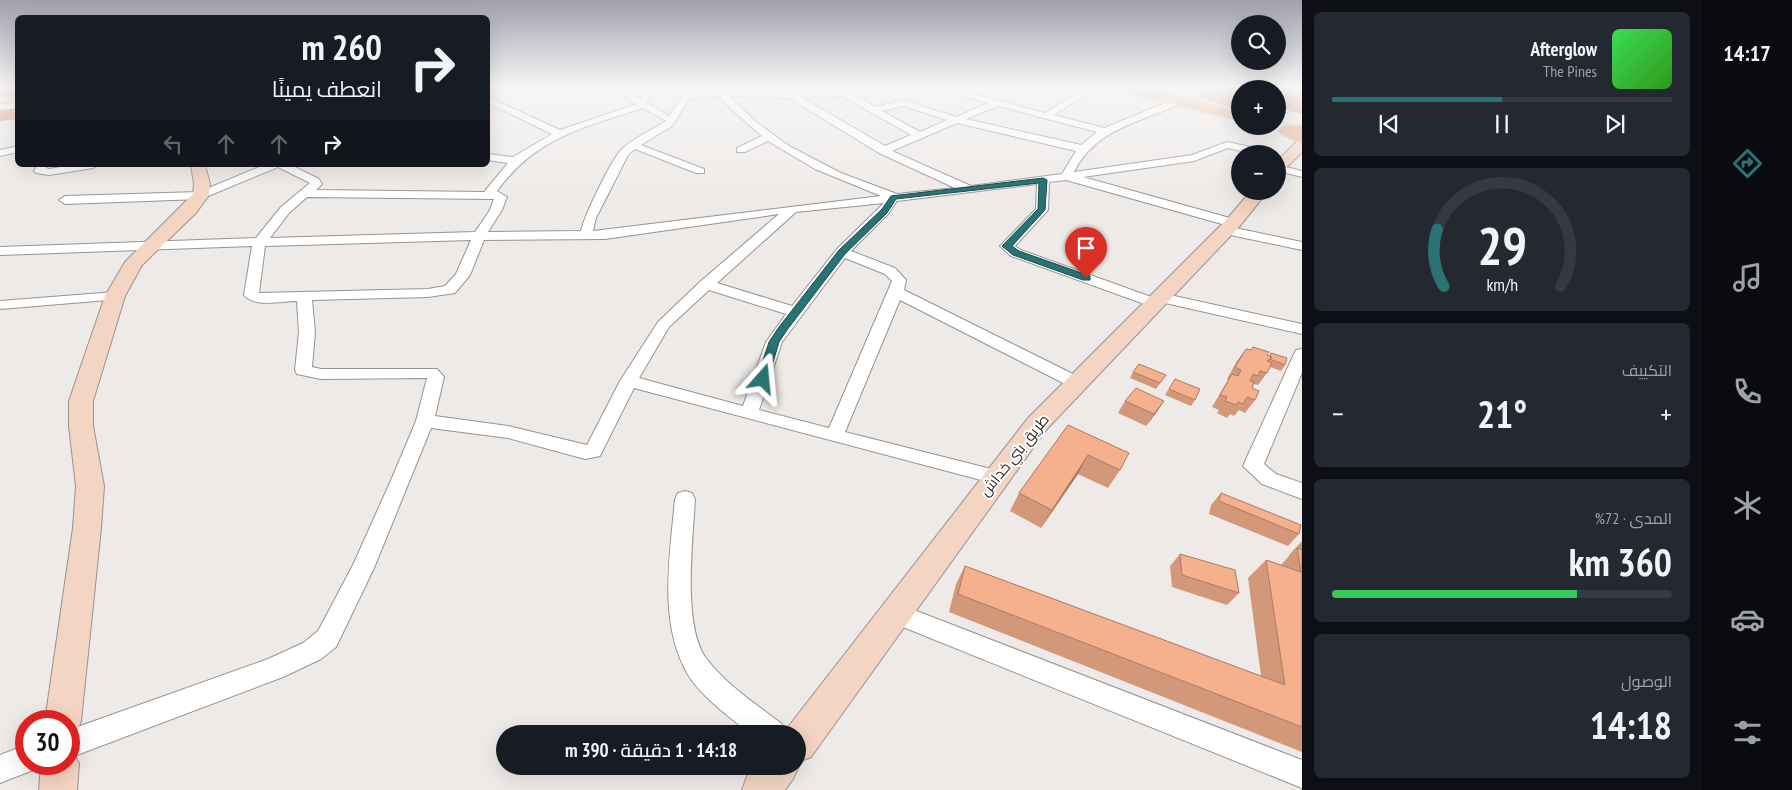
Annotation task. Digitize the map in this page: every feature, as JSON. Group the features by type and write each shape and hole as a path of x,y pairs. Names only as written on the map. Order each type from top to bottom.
{"main road":[{"path":"1286,149 1293,133"},
{"path":"65,710 68,667 87,528 90,486 81,426 81,402 115,296 134,262 147,247 190,209 201,195 202,184 198,167"},
{"name":"طريق بني خداش","path":"806,733 1037,424 1230,226 1252,200"},
{"path":"58,790 59,775"},
{"path":"761,790 773,775"}],"street":[{"path":"536,123 560,134"},
{"path":"488,195 516,160 560,134 591,123"},
{"path":"586,236 590,218 624,153 633,145 663,129 670,123"},
{"path":"752,123 768,137 810,164 894,197"},
{"path":"836,123 883,151 969,190"},
{"path":"897,123 920,136"},
{"path":"883,151 950,123"},
{"path":"969,123 1083,149"},
{"path":"1076,123 1104,131"},
{"path":"1066,176 1070,166 1083,149 1104,131 1126,123"},
{"path":"741,150 768,137"},
{"path":"633,145 700,171"},
{"path":"0,250 479,236 586,236 793,209 1043,180 1194,158 1228,145 1231,146"},
{"path":"0,153 15,150"},
{"path":"490,157 516,160"},
{"path":"1286,166 1302,174"},
{"path":"41,167 40,171 50,172 81,167"},
{"path":"65,200 201,195 269,167"},
{"path":"286,167 315,181 316,184 304,193 285,210 259,243 250,295 260,298 428,293 450,290 463,275 479,236 501,199 500,195 304,193"},
{"path":"1066,176 1302,246"},
{"path":"1043,180 1042,210 1007,246 1016,253 1158,300 1302,329"},
{"path":"748,414 774,342 842,252 884,211 894,197"},
{"path":"425,421 508,432 589,452 597,447 629,382 663,325 706,284 777,225 793,209"},
{"path":"835,435 896,292 899,280 890,270 842,252"},
{"path":"706,284 796,312"},
{"path":"896,292 1077,383"},
{"path":"0,305 115,296"},
{"path":"80,740 274,669 304,656 327,639 363,568 425,421 436,377 431,373 321,374 303,370 308,332 304,296"},
{"path":"1302,354 1253,466 1269,479 1302,491"},
{"path":"629,382 996,477"},
{"path":"685,499 680,549 680,604 689,651 696,666 762,725"},
{"path":"896,614 1302,774"},
{"path":"0,769 15,763"}],"building":[{"path":"1253,347 1269,352 1267,355 1272,357 1267,361 1272,363 1267,373 1260,371 1258,376 1253,374 1250,381 1254,382 1252,388 1259,391 1255,400 1247,397 1243,404 1238,402 1236,405 1225,401 1227,397 1220,395 1232,374 1238,376 1241,370 1235,367 1246,349 1251,350"},
{"path":"1271,353 1287,358 1285,365 1270,359 1272,357 1270,356"},
{"path":"1139,364 1166,375 1160,383 1133,372"},
{"path":"1175,379 1200,389 1195,400 1169,389"},
{"path":"1136,388 1164,401 1154,414 1125,401"},
{"path":"1068,425 1129,453 1120,470 1088,455 1052,510 1019,493"},
{"path":"1221,493 1301,525 1299,534 1219,501"},
{"path":"1297,548 1302,550 1302,727 958,594 965,566 1285,685 1266,560 1301,572"},
{"path":"1180,554 1235,570 1239,593 1182,575"}],"route":[{"path":"763,379 774,342 782,329 826,275 842,252 854,238 884,211 894,197 969,190 1043,180 1041,192 1042,210 1007,246 1016,253 1086,278"}]}
